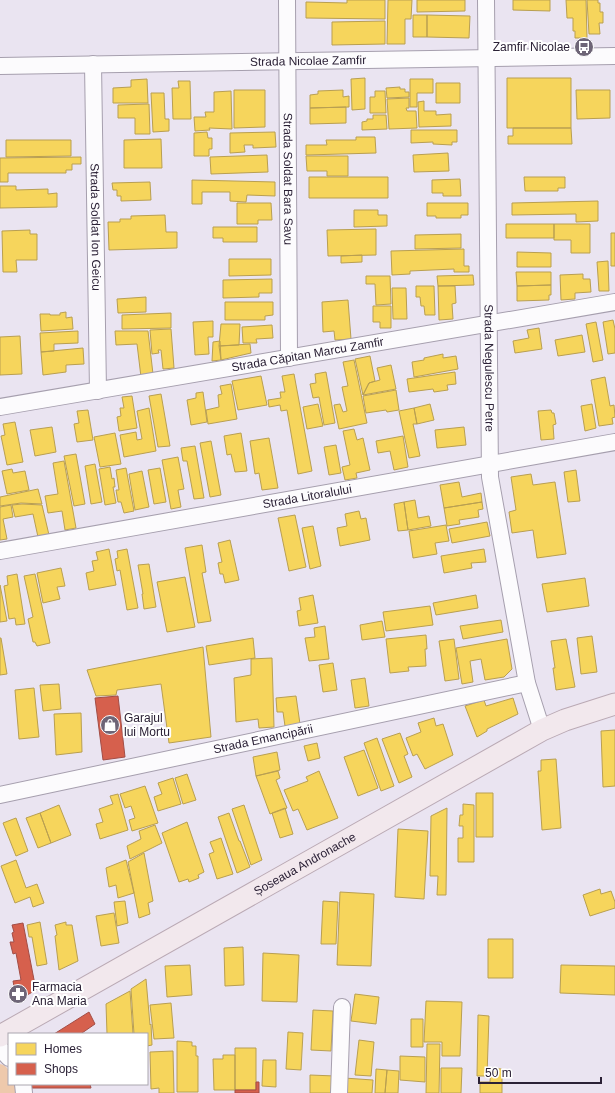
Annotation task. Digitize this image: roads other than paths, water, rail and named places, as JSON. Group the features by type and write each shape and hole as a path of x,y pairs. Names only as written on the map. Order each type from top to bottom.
{"main road":[{"name":"Șoseaua Andronache","path":"0,1036 542,730 565,720 615,704"}],"street":[{"name":"Strada Soldat Bara Savu","path":"287,0 289,358"},
{"name":"Strada Negulescu Petre","path":"486,0 489,464 527,683 542,730"},
{"name":"Strada Nicolae Zamfir","path":"0,66 615,56"},
{"name":"Strada Soldat Ion Geicu","path":"93,64 98,390"},
{"name":"Strada Căpitan Marcu Zamfir","path":"0,407 615,302"},
{"name":"Strada Litoralului","path":"0,552 615,442"},
{"name":"Strada Emancipării","path":"0,795 527,683"},
{"path":"339,1093 342,1007"},
{"path":"0,1048 8,1057"}],"place":[{"name":"Zamfir Nicolae","path":"584,47"},
{"name":"Garajul lui Mortu","path":"110,725"},
{"name":"Farmacia Ana Maria","path":"18,994"}]}
